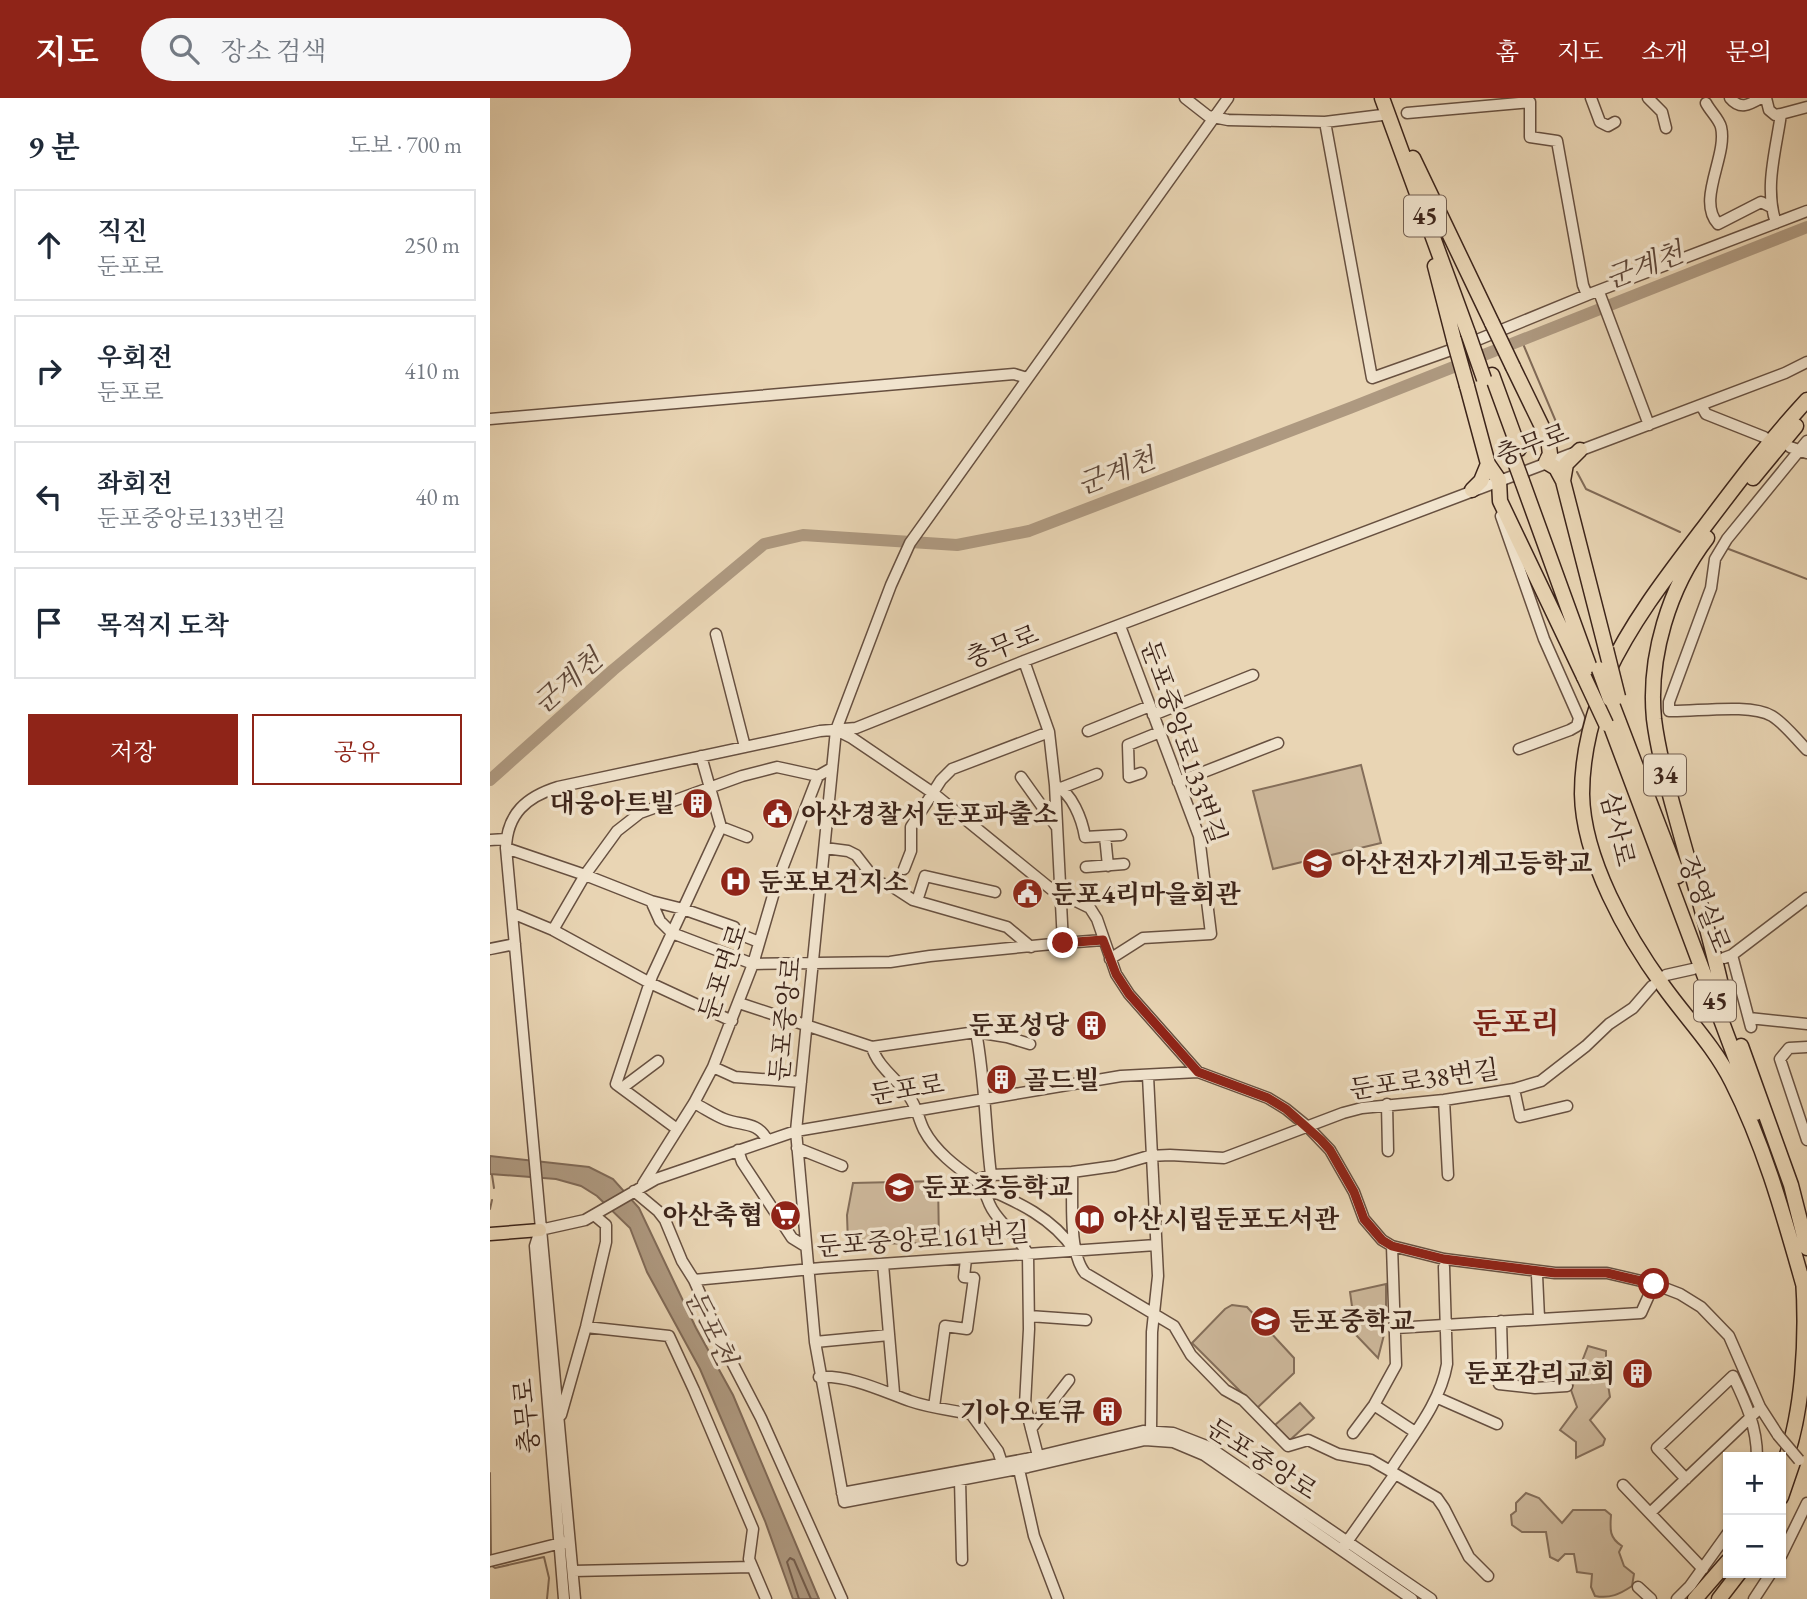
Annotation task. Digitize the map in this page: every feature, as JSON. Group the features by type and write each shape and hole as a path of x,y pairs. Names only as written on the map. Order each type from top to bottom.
{"highway":[{"name":"45","path":"1382,98 1466,334 1488,377 1526,480 1591,673 1615,701"},
{"name":"45","path":"1391,98 1413,158 1466,334"},
{"path":"1413,158 1548,439 1550,454 1546,463 1558,470 1563,481 1606,649 1615,701"},
{"path":"1466,334 1467,386 1488,464 1499,480 1498,499 1591,673"},
{"name":"삼사로","path":"1804,1287 1757,1137 1731,1081 1711,1047 1665,989 1630,937 1592,849 1582,796 1588,743 1596,708 1607,673 1622,643 1651,598 1769,441 1807,400"},
{"name":"34","path":"1725,1003 1715,953 1665,778 1654,718 1654,676 1661,637 1674,596 1699,549 1777,447 1807,414"},
{"path":"1548,439 1558,448 1580,450"},
{"path":"1563,481 1566,464 1580,450"},
{"path":"1472,490 1481,481 1488,464"},
{"path":"1472,490 1498,499"},
{"name":"장영실로","path":"1591,673 1608,723 1629,758 1725,1003 1791,1185 1807,1248"},
{"name":"장영실로","path":"1615,701 1629,758 1784,1189 1793,1223 1804,1287 1806,1339 1803,1382 1796,1421 1786,1454"},
{"path":"1786,1482 1807,1411"},
{"path":"1695,1599 1723,1567"},
{"path":"1709,1599 1724,1578"},
{"path":"1719,1599 1737,1578"},
{"path":"1726,1599 1738,1578"}],"main road":[{"path":"490,1234 540,1230"}],"street":[{"path":"1185,98 1208,116 1215,118 1325,122 1381,115"},
{"name":"둔포중앙로","path":"1003,1467 960,1480 844,1502 815,1342 796,1131 836,730 901,560 920,527 1228,98"},
{"path":"1591,98 1600,122 1608,126 1615,122"},
{"path":"1648,98 1662,112 1666,128"},
{"path":"1730,98 1735,104 1745,106 1763,98 1775,115 1807,107"},
{"path":"1407,113 1534,100 1530,137 1557,141 1587,295"},
{"path":"1706,103 1721,126 1719,160 1711,189 1713,219 1718,225 1761,202 1771,207"},
{"path":"1776,223 1771,207 1770,187 1781,114"},
{"path":"1325,122 1372,378 1465,345 1587,295 1600,295 1807,211"},
{"path":"1600,295 1649,425"},
{"name":"충무로","path":"506,844 516,812 535,796 558,787 820,731 856,728 1024,661 1702,405 1807,362"},
{"path":"490,419 1014,374 1027,378"},
{"path":"1702,405 1706,414 1764,437"},
{"path":"1807,440 1727,540 1715,559 1711,588 1669,702 1669,710 1751,710 1766,713 1776,719 1807,750"},
{"path":"1498,499 1544,639 1579,718 1577,726 1570,730 1519,749"},
{"name":"둔포중앙로133번길","path":"1110,959 1143,938 1211,934 1199,836 1119,626"},
{"path":"716,634 745,747"},
{"path":"1024,661 1049,732 1058,786 1056,827 1063,943"},
{"path":"1088,730 1253,675"},
{"name":"둔포로","path":"836,730 852,737 933,793 1059,894 1080,901 1090,908 1097,919 1110,959 1129,994 1198,1072"},
{"path":"904,869 911,851 911,827 941,780 952,769 1049,732"},
{"path":"1141,773 1129,777 1128,745 1160,732"},
{"path":"1178,782 1278,743"},
{"path":"677,1129 616,1084 650,982 721,827 701,756"},
{"path":"552,930 617,831 640,813 742,776 777,767 818,776 832,768"},
{"path":"1058,786 1097,774"},
{"name":"둔포면로","path":"636,1189 694,1103 713,1067 753,964 776,882 818,776"},
{"path":"1021,776 1056,827"},
{"path":"1058,786 1082,818 1086,836 1121,835"},
{"path":"721,827 747,837"},
{"path":"1105,836 1108,866"},
{"path":"490,839 651,901 683,909 734,928 734,932 759,942"},
{"path":"490,949 515,944 506,844"},
{"path":"825,848 848,850 856,855 877,882 944,911 1001,924 1031,947"},
{"path":"1086,867 1124,864"},
{"path":"917,901 925,876 995,892"},
{"path":"1807,898 1728,956 1750,1023 1807,1024"},
{"path":"651,901 660,921 671,933 753,964 890,962 1103,940"},
{"path":"512,913 552,930 650,982 732,1021"},
{"name":"충무로","path":"515,944 559,1421 564,1599"},
{"path":"1666,975 1693,969"},
{"name":"둔포로38번길","path":"979,1184 990,1175 1072,1172 1115,1166 1152,1156 1224,1158 1343,1113 1387,1104 1444,1100 1514,1089 1541,1081 1609,1024 1633,1008 1652,986"},
{"path":"739,1003 872,1047 976,1032 1030,1044"},
{"path":"976,1032 981,1059 990,1175"},
{"path":"872,1047 874,1056 919,1110 924,1130 941,1152 979,1184 1020,1203 1053,1225 1075,1252"},
{"path":"1807,1047 1789,1048 1780,1059 1807,1140"},
{"path":"622,1088 658,1061"},
{"path":"713,1067 735,1077 801,1082"},
{"name":"둔포로","path":"540,1230 585,1220 636,1189 796,1131 1121,1076 1198,1072 1268,1098 1308,1127 1330,1150 1341,1168 1364,1219 1382,1240 1392,1246 1444,1259 1555,1273 1607,1273 1654,1284 1680,1294 1701,1307 1722,1327 1737,1353 1760,1407 1778,1435 1803,1464"},
{"path":"1148,1076 1156,1245 1163,1276 1155,1315 1151,1431"},
{"path":"1514,1089 1520,1118 1567,1106"},
{"path":"1444,1100 1448,1175"},
{"path":"694,1103 726,1121 757,1127 767,1140"},
{"path":"1387,1104 1388,1151"},
{"path":"797,1148 842,1166"},
{"path":"738,1150 742,1162 792,1238 805,1246"},
{"path":"1072,1172 1075,1252 1079,1266 1085,1273 1174,1326 1191,1355 1225,1390 1243,1400 1288,1446 1308,1440 1338,1454 1371,1460 1437,1498 1469,1557 1488,1576"},
{"path":"979,1184 991,1208 1028,1254 1029,1317 1025,1405 1038,1456"},
{"path":"636,1189 665,1220 682,1261 695,1280 723,1345 761,1418 842,1599"},
{"path":"559,1421 586,1327 606,1242 606,1225 596,1214"},
{"name":"충무로","path":"540,1230 535,1246 564,1542 573,1571 575,1599"},
{"name":"둔포중앙로161번길","path":"695,1280 1156,1245"},
{"path":"1353,1433 1374,1405 1396,1365 1392,1246"},
{"path":"934,1407 945,1326 967,1329 974,1278 964,1277 966,1259"},
{"path":"883,1265 894,1394"},
{"path":"1344,1546 1437,1398 1447,1363 1444,1267"},
{"path":"1537,1275 1539,1318"},
{"path":"1395,1328 1641,1313 1654,1284"},
{"path":"1029,1317 1086,1320"},
{"path":"1501,1321 1502,1357 1499,1384 1535,1388 1567,1385"},
{"path":"586,1327 669,1336 753,1529 749,1552 752,1567 766,1599"},
{"path":"815,1342 889,1335"},
{"path":"820,1377 835,1376 911,1401 971,1414 998,1451 1003,1467"},
{"path":"1686,1479 1657,1448 1733,1376 1752,1417 1757,1452"},
{"path":"1031,1429 1069,1380"},
{"path":"1437,1398 1497,1424"},
{"path":"1374,1405 1415,1432"},
{"path":"1650,1513 1760,1407"},
{"name":"둔포중앙로","path":"1018,1464 1038,1456 1130,1433 1173,1433 1209,1447 1412,1599"},
{"name":"둔포중앙로","path":"842,1493 1003,1467 1144,1440 1172,1442 1204,1455 1431,1599"},
{"path":"1018,1464 1034,1536 1058,1599"},
{"path":"960,1480 962,1560"},
{"path":"1623,1485 1703,1569"},
{"path":"1786,1546 1807,1503"},
{"path":"1677,1599 1723,1540"},
{"path":"490,1561 564,1542"},
{"path":"573,1571 752,1567"},
{"path":"1754,1599 1768,1578"},
{"path":"1638,1587 1651,1599"}],"shaded area":[{"path":"1361,765 1381,843 1273,869 1253,791"},
{"path":"938,1181 939,1243 848,1244 847,1215 853,1183"},
{"path":"1386,1284 1386,1327 1378,1358 1356,1335 1350,1292"},
{"path":"1232,1305 1247,1307 1294,1358 1294,1373 1257,1408 1192,1343"},
{"path":"1588,1346 1606,1351 1610,1397 1590,1420 1605,1439 1603,1445 1576,1458 1576,1442 1560,1430 1577,1407 1571,1390"},
{"path":"1300,1403 1314,1418 1290,1440 1275,1425"},
{"path":"1526,1493 1539,1498 1562,1523 1573,1510 1605,1510 1611,1515 1611,1533 1622,1546 1619,1552 1624,1566 1634,1574 1632,1586 1615,1595 1595,1596 1591,1587 1592,1574 1577,1572 1574,1554 1565,1554 1558,1561 1550,1557 1546,1532 1522,1532 1512,1525 1511,1515 1516,1511 1516,1503"}],"water":[{"path":"490,1156 589,1167 613,1179 639,1208 696,1328 733,1395 819,1599 793,1599 765,1521 700,1369 647,1272 630,1228 597,1196 581,1186 556,1179 490,1174"}],"waterway":[{"name":"군계천","path":"490,780 613,670 764,544 803,535 957,545 1029,531 1350,408 1807,227"},
{"path":"1521,339 1562,436"},
{"path":"1577,472 1586,489 1680,532"},
{"path":"1726,548 1807,579"},
{"path":"492,1175 494,1188"},
{"path":"490,1209 492,1200"},
{"path":"490,1473 491,1555"},
{"path":"492,1566 495,1568 544,1557 549,1578 547,1599"}],"place":[{"name":"대웅아트빌","path":"698,803"},
{"name":"아산경찰서 둔포파출소","path":"778,814"},
{"name":"아산전자기계고등학교","path":"1318,863"},
{"name":"둔포보건지소","path":"735,882"},
{"name":"둔포4리마을회관","path":"1028,894"},
{"name":"둔포성당","path":"1092,1025"},
{"name":"골드빌","path":"1001,1080"},
{"name":"둔포초등학교","path":"899,1187"},
{"name":"아산축협","path":"786,1215"},
{"name":"아산시립둔포도서관","path":"1090,1219"},
{"name":"둔포중학교","path":"1266,1321"},
{"name":"둔포감리교회","path":"1638,1373"},
{"name":"기아오토큐","path":"1108,1412"}],"district":[{"name":"둔포리","path":"1516,1023"}],"route":[{"path":"1063,943 1103,940 1116,974 1129,994 1198,1072 1268,1098 1308,1127 1330,1150 1341,1168 1364,1219 1382,1240 1392,1246 1444,1259 1555,1273 1607,1273 1654,1284"}],"water label":[{"name":"둔포천","path":"711,1327"}]}
